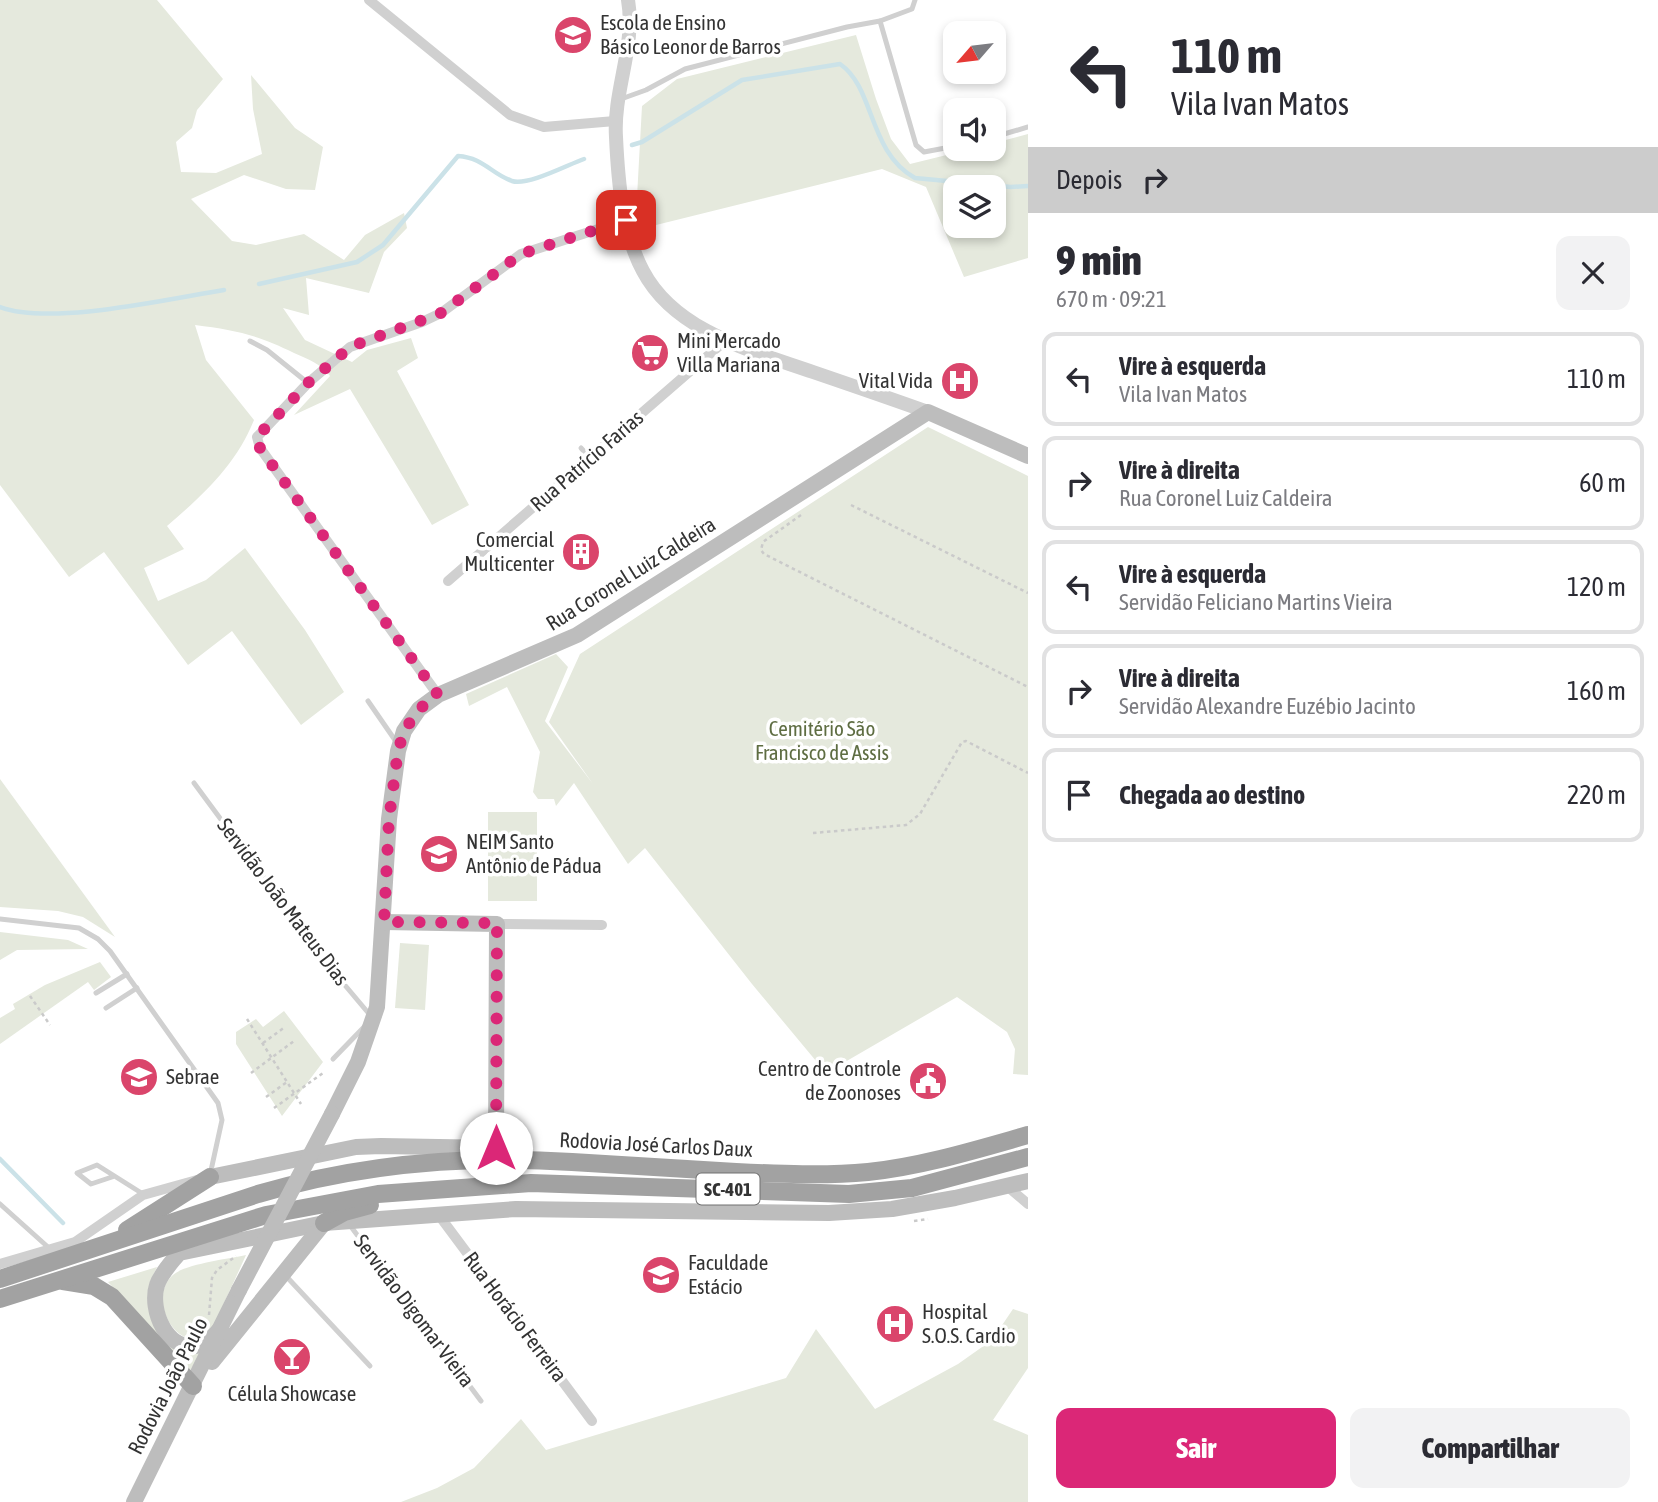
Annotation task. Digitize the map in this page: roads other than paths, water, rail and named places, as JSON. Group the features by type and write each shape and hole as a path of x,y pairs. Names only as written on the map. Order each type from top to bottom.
{"highway":[{"name":"Rodovia José Carlos Daux","path":"0,1279 258,1194 323,1177 458,1160 569,1162 775,1174 868,1172 933,1161 1028,1135"},
{"path":"496,1148 569,1162"},
{"name":"Rodovia José Carlos Daux","path":"0,1298 289,1210 378,1194 531,1183 849,1194 912,1188 1028,1157"},
{"path":"97,1248 210,1177"},
{"path":"324,1223 344,1212 424,1190"},
{"path":"148,1252 178,1253"},
{"path":"56,1280 102,1290 112,1297 193,1385"}],"main road":[{"path":"928,412 1028,456"},
{"name":"Rua Coronel Luiz Caldeira","path":"332,1114 358,1062 380,990 389,819 404,731 419,709 438,695 577,635 928,412"},
{"path":"210,1177 356,1147 496,1148 497,923 384,922"},
{"name":"Rodovia João Paulo","path":"134,1502 216,1333 332,1114"},
{"path":"216,1333 203,1344 186,1345 171,1338 158,1318 154,1299 157,1285 178,1253 324,1223 516,1209 830,1213 892,1209 1028,1181"},
{"path":"193,1385 324,1223"}],"street":[{"path":"369,0 510,115 544,127 615,121"},
{"path":"628,0 630,23 615,121 618,163 626,220 642,270 654,289 686,317 726,340 928,412"},
{"path":"438,695 260,448 257,437 308,383 350,347 441,313 521,254 626,220"},
{"name":"Rua Patrício Farias","path":"448,581 726,340"},
{"path":"497,923 602,925"},
{"path":"0,1264 75,1242 144,1195 210,1177"},
{"path":"1008,1186 1028,1205"},
{"name":"Rua Horácio Ferreira","path":"438,1214 593,1421"}],"lane":[{"path":"618,100 646,90 685,68 880,21 912,9 915,0"},
{"path":"880,21 916,145 925,152 943,149"},
{"path":"1006,133 1028,127"},
{"path":"250,341 267,350 308,383"},
{"path":"581,448 590,458"},
{"path":"368,701 385,729 400,746"},
{"name":"Servidão João Mateus Dias","path":"194,783 333,971 373,1019"},
{"path":"0,919 79,928 98,939 110,951 218,1103 222,1120 210,1177"},
{"path":"96,993 127,974"},
{"path":"106,1008 137,988"},
{"path":"333,1059 373,1019"},
{"path":"112,1177 91,1184 77,1173 97,1165 144,1195"},
{"path":"0,1204 51,1250"},
{"name":"Servidão Digomar Vieira","path":"347,1222 481,1401"},
{"path":"283,1272 370,1366"}],"waterway":[{"path":"632,145 642,142 742,80 840,64 860,88 888,153 900,167 915,178 1011,187 1028,186"},
{"path":"259,284 357,262 383,245 458,156 467,157 504,178 519,182 537,178 584,159"},
{"path":"0,307 49,314 79,312 224,290"},
{"path":"0,1159 63,1223"}],"place":[{"name":"Escola de Ensino Básico Leonor de Barros","path":"573,35"},
{"name":"Mini Mercado Villa Mariana","path":"650,353"},
{"name":"Vital Vida","path":"960,381"},
{"name":"Comercial Multicenter","path":"581,552"},
{"name":"NEIM Santo Antônio de Pádua","path":"439,854"},
{"name":"Sebrae","path":"139,1077"},
{"name":"Centro de Controle de Zoonoses","path":"928,1081"},
{"name":"Faculdade Estácio","path":"661,1275"},
{"name":"Hospital S.O.S. Cardio","path":"895,1324"},
{"name":"Célula Showcase","path":"292,1357"}],"park label":[{"name":"Cemitério São Francisco de Assis","path":"822,741"}]}
